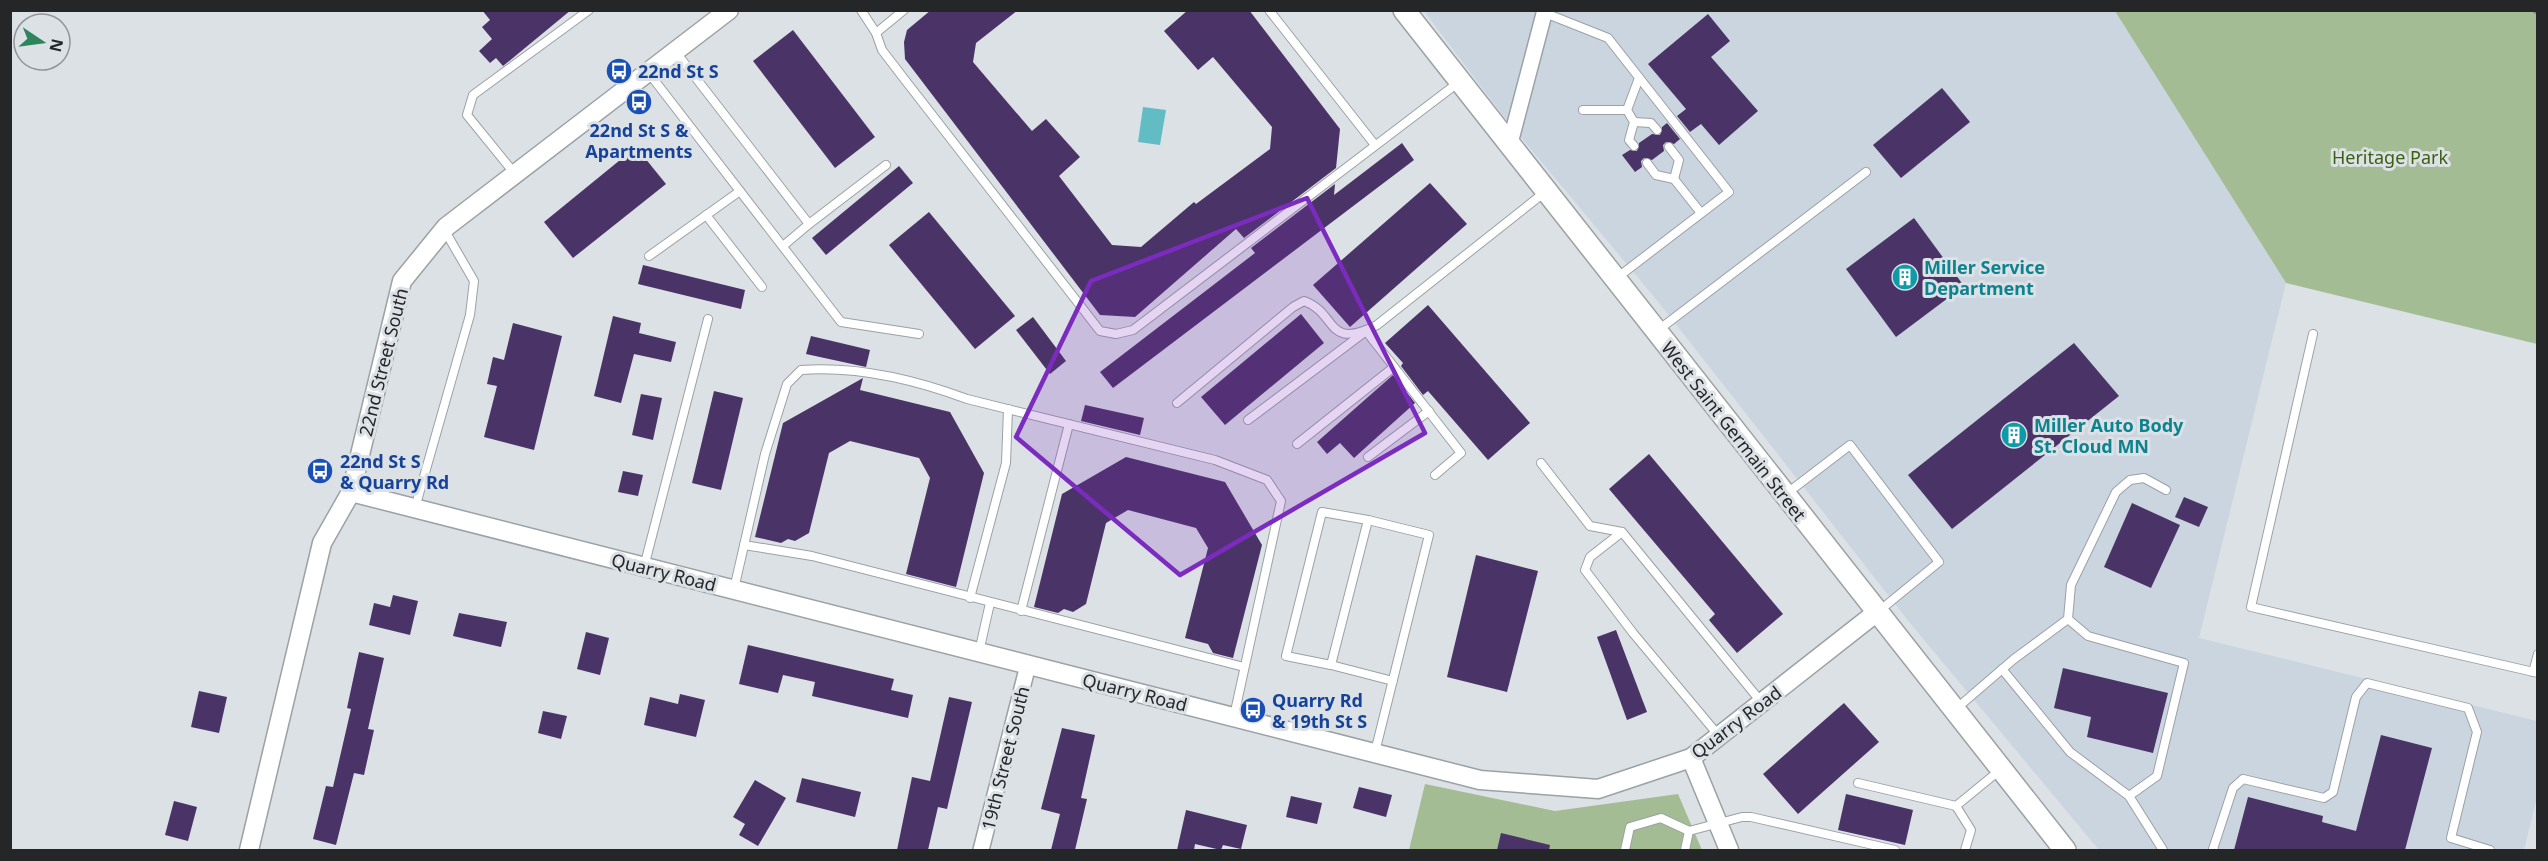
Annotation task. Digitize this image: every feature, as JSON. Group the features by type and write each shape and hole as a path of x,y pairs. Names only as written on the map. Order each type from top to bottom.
{"main road":[{"name":"West Saint Germain Street","path":"1404,10 1509,147 2065,850"}],"street":[{"name":"22nd Street South","path":"249,850 322,543 351,492 402,280 444,229 729,10"},
{"path":"1509,147 1545,12"},
{"name":"Quarry Road","path":"351,492 1480,780 1598,789 1691,758 1877,612"},
{"name":"19th Street South","path":"981,850 1028,665"},
{"path":"1691,758 1729,850"}],"lane":[{"path":"515,174 467,115 473,95 589,10"},
{"path":"861,10 876,33 882,50 1100,331 1116,334 1133,330 1459,82"},
{"path":"876,33 904,10"},
{"path":"1269,10 1375,145"},
{"path":"1545,12 1608,38 1729,192 1615,280"},
{"path":"675,51 809,224"},
{"path":"648,72 841,322 919,334"},
{"path":"1627,110 1639,78"},
{"path":"1583,110 1627,110"},
{"path":"1627,110 1634,122 1629,140 1634,146"},
{"path":"1634,122 1651,123 1657,130"},
{"path":"1669,147 1679,160 1674,179"},
{"path":"1647,163 1656,176 1674,179 1701,213"},
{"path":"783,246 886,165"},
{"path":"1656,332 1866,172"},
{"path":"649,256 740,191"},
{"path":"1248,420 1377,325 1545,192"},
{"path":"706,214 762,287"},
{"path":"415,508 470,315 474,281 444,229"},
{"path":"1177,403 1293,307 1304,302 1312,304 1336,331 1345,334 1366,331"},
{"path":"644,567 708,319"},
{"path":"1366,331 1461,453 1435,475"},
{"path":"2313,334 2251,607 2535,673 2538,654"},
{"path":"1297,444 1394,367"},
{"path":"734,590 765,454 787,384 801,370 832,368 922,385 1008,409 1215,460 1267,480 1281,501 1233,717"},
{"path":"970,598 1006,463 1008,409"},
{"path":"1368,457 1429,411"},
{"path":"1021,611 1070,424"},
{"path":"1784,495 1850,445 1940,562 1877,612"},
{"path":"1541,463 1590,526 1622,532 1761,703"},
{"path":"1954,710 2002,669 2068,619 2071,585 2116,492 2130,480 2144,478 2166,490"},
{"path":"1375,753 1393,681 1429,536 1368,520 1322,512 1286,656 1393,681"},
{"path":"1331,665 1368,520"},
{"path":"1622,532 1590,557 1585,570 1633,633 1719,736"},
{"path":"744,544 812,556 1244,668"},
{"path":"979,652 990,603"},
{"path":"2068,619 2088,636 2184,663 2157,776 2129,796"},
{"path":"2002,669 2070,752 2129,796 2163,850"},
{"path":"2213,850 2233,789 2243,779 2324,798 2333,792 2356,697 2367,683 2468,708 2477,732 2451,838 2490,850"},
{"path":"1956,806 2001,769"},
{"path":"1858,783 1956,806 1971,830 1965,850"},
{"path":"1624,850 1630,826 1639,822 1661,818 1689,831 1742,817 1751,817 1895,850"},
{"path":"1686,850 1689,831"}],"path":[{"path":"2533,10 2538,15"}],"highlighted area":[{"path":"1307,198 1425,433 1180,575 1016,437 1091,281"}],"shaded area":[{"path":"1424,11 2115,11 2286,283 2199,638 2537,721 2537,797 2524,850 2099,850 1910,623 1660,304 1504,117"}],"green space":[{"name":"Heritage Park","path":"2115,11 2537,11 2537,344 2286,283"},
{"path":"1425,784 1555,811 1678,794 1702,850 1409,850"}],"water":[{"path":"1143,107 1166,110 1160,145 1138,142"}],"building":[{"path":"482,10 571,10 503,66 496,58 490,63 479,51 492,39 482,27 490,20"},
{"path":"931,10 1018,10 976,43 973,62 1032,131 1046,119 1080,157 1059,176 1112,245 1141,247 1194,202 1196,204 1270,149 1272,127 1213,57 1198,70 1164,31 1188,10 1249,10 1340,129 1336,168 1244,238 1236,229 1135,317 1100,315 905,59 904,42 907,30"},
{"path":"1708,14 1730,41 1711,57 1758,111 1719,145 1701,124 1690,132 1677,116 1686,109 1648,64"},
{"path":"793,30 875,137 835,168 753,61"},
{"path":"1942,88 1970,122 1901,178 1873,145"},
{"path":"1667,123 1680,139 1674,144 1666,142 1663,145 1664,151 1652,160 1644,158 1641,161 1642,167 1635,172 1622,155 1630,150 1637,151 1639,143 1652,134 1660,135 1662,127"},
{"path":"1402,143 1414,160 1113,388 1100,372 1255,253 1251,248 1335,184 1334,195"},
{"path":"636,147 666,184 573,258 544,222"},
{"path":"899,166 913,183 826,255 812,238"},
{"path":"1430,183 1467,224 1350,327 1313,285"},
{"path":"929,212 1015,316 975,349 889,245"},
{"name":"Miller Service Department","path":"1914,218 1964,286 1896,337 1846,269"},
{"path":"643,265 745,290 741,309 638,284"},
{"path":"1428,305 1530,423 1488,460 1428,391 1423,395 1401,366 1403,363 1385,343"},
{"path":"1301,314 1324,343 1225,425 1201,397"},
{"path":"613,316 641,323 639,333 676,342 671,362 634,354 621,403 594,396"},
{"path":"1033,317 1066,361 1050,374 1016,330"},
{"path":"513,323 562,336 534,450 484,437 497,386 487,384 493,357 504,360"},
{"path":"811,336 870,350 866,367 806,354"},
{"name":"Miller Auto Body St. Cloud MN","path":"2074,343 2119,396 1952,529 1908,475"},
{"path":"1393,375 1415,403 1354,458 1340,443 1327,454 1317,442"},
{"path":"863,378 860,390 950,412 984,473 956,587 906,574 930,478 919,458 850,441 829,453 809,533 795,541 788,539 781,543 755,537 783,423"},
{"path":"714,391 743,398 721,490 692,483"},
{"path":"641,394 662,398 653,440 632,435"},
{"path":"1085,405 1144,418 1140,435 1081,421"},
{"path":"1649,454 1783,614 1737,653 1709,620 1715,614 1609,489"},
{"path":"1126,457 1225,482 1262,545 1233,658 1213,653 1208,644 1185,638 1208,548 1196,528 1128,510 1106,523 1086,604 1073,612 1064,609 1058,613 1034,607 1062,494"},
{"path":"623,471 643,475 638,496 618,492"},
{"path":"2184,497 2208,507 2199,527 2175,517"},
{"path":"2132,503 2180,525 2151,588 2104,567"},
{"path":"1476,555 1538,571 1507,692 1447,677"},
{"path":"393,595 418,601 410,635 369,625 374,603 390,607"},
{"path":"459,613 507,622 501,647 453,636"},
{"path":"1616,630 1647,712 1627,720 1597,637"},
{"path":"586,632 609,638 600,675 577,669"},
{"path":"748,645 894,679 891,690 913,695 908,718 812,696 815,682 783,675 778,693 739,684"},
{"path":"359,652 384,658 368,729 374,730 364,775 354,773 336,845 313,839 326,786 333,787 351,709 347,708"},
{"path":"2063,668 2168,693 2153,753 2087,737 2091,717 2054,708"},
{"path":"199,691 227,697 219,733 191,727"},
{"path":"680,694 705,700 696,737 644,725 650,697 678,704"},
{"path":"949,697 972,702 947,809 938,807 928,850 897,850 912,777 930,781"},
{"path":"1844,703 1879,742 1798,814 1763,774"},
{"path":"543,711 567,716 561,739 538,733"},
{"path":"1062,728 1095,735 1081,798 1087,799 1075,850 1051,850 1060,814 1041,809"},
{"path":"2381,735 2432,748 2405,850 2234,850 2248,797 2323,816 2322,822 2356,831"},
{"path":"802,778 861,792 855,817 796,802"},
{"path":"755,780 786,798 758,846 739,835 745,824 733,817"},
{"path":"1359,787 1392,795 1386,817 1353,808"},
{"path":"1846,794 1913,810 1905,845 1838,830"},
{"path":"1291,796 1322,803 1317,824 1286,817"},
{"path":"174,801 197,807 188,841 165,835"},
{"path":"1186,810 1247,825 1241,849 1223,845 1221,850 1195,844 1194,850 1177,850"},
{"path":"1501,833 1550,845 1549,850 1497,850"}],"place":[{"name":"22nd St S","path":"619,71"},
{"name":"22nd St S & Apartments","path":"639,102"},
{"name":"Miller Service Department","path":"1905,277"},
{"name":"Miller Auto Body St. Cloud MN","path":"2014,435"},
{"name":"22nd St S & Quarry Rd","path":"320,471"},
{"name":"Quarry Rd & 19th St S","path":"1253,710"}]}
